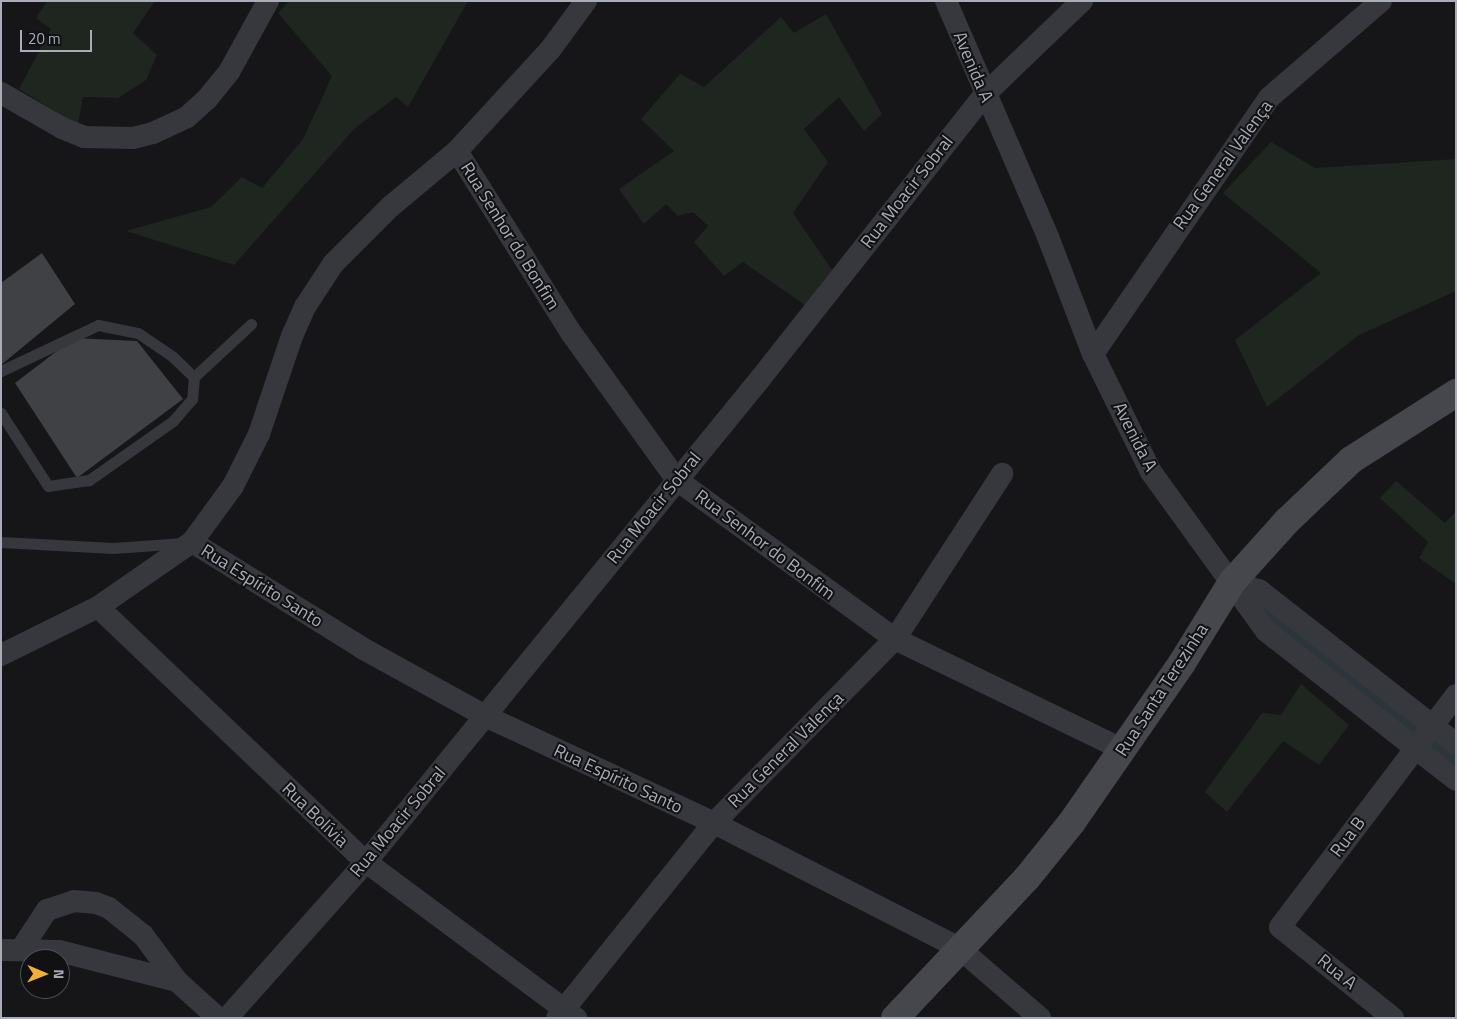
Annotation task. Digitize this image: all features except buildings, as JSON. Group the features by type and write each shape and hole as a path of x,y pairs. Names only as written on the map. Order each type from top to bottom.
{"street":[{"path":"1,93 62,128 84,137 133,138 154,133 187,117 208,99 229,72 268,1"},
{"path":"1,655 98,607 192,542 233,486 259,434 292,336 314,291 333,264 390,208 458,151 550,50 586,1"},
{"name":"Avenida A","path":"946,1 984,95 1048,237 1093,354 1151,472 1232,582 1252,613 1286,650 1456,780"},
{"name":"Rua Moacir Sobral","path":"228,1018 366,862 677,480 984,95 1082,1"},
{"name":"Rua General Valença","path":"1093,354 1269,98 1381,1"},
{"name":"Rua Senhor do Bonfim","path":"458,151 572,334 677,480 895,639 1124,750"},
{"name":"Rua Santa Terezinha","path":"895,1018 1027,878 1124,750 1232,582 1287,521 1351,460 1456,393"},
{"name":"Rua General Valença","path":"566,1015 714,823 895,639 1002,474"},
{"name":"Rua Espírito Santo","path":"192,542 362,648 484,716 714,823 959,948 1040,1018"},
{"path":"1232,582 1259,590 1456,744"},
{"name":"Rua Bolívia","path":"98,607 366,862 566,1015"},
{"name":"Rua B","path":"1280,927 1456,694"},
{"path":"12,949 47,910 88,901 110,908 143,935 177,981 218,1018"},
{"name":"Rua A","path":"1280,927 1393,1018"},
{"path":"12,949 80,955 177,981"}],"lane":[{"path":"1,413 48,486 89,480 173,421 192,399 194,377 250,324"},
{"path":"1,371 98,325 138,333 172,356 194,377"},
{"path":"1,542 113,548 192,542"}],"shaded area":[{"path":"47,1 155,1 133,33 157,55 146,80 118,98 83,97 78,125 19,89 51,29 36,18"},
{"path":"289,1 468,1 408,107 396,97 354,129 234,265 126,231 211,207 242,177 262,188 303,139 332,76 278,13"},
{"path":"826,14 882,114 864,131 839,97 804,129 828,162 793,213 832,270 805,305 743,262 724,276 694,242 708,226 693,212 678,216 666,204 644,224 619,189 674,151 641,119 680,74 704,87 781,17 794,33"},
{"path":"1271,142 1315,168 1456,159 1456,291 1359,335 1267,407 1235,340 1321,273 1223,193"},
{"path":"1396,481 1445,523 1456,511 1456,584 1419,558 1428,542 1380,498"},
{"path":"1301,684 1349,725 1319,765 1283,741 1227,812 1205,792 1262,713 1281,715"}],"waterway":[{"path":"1261,609 1408,724"},
{"path":"1439,748 1456,761"}]}
